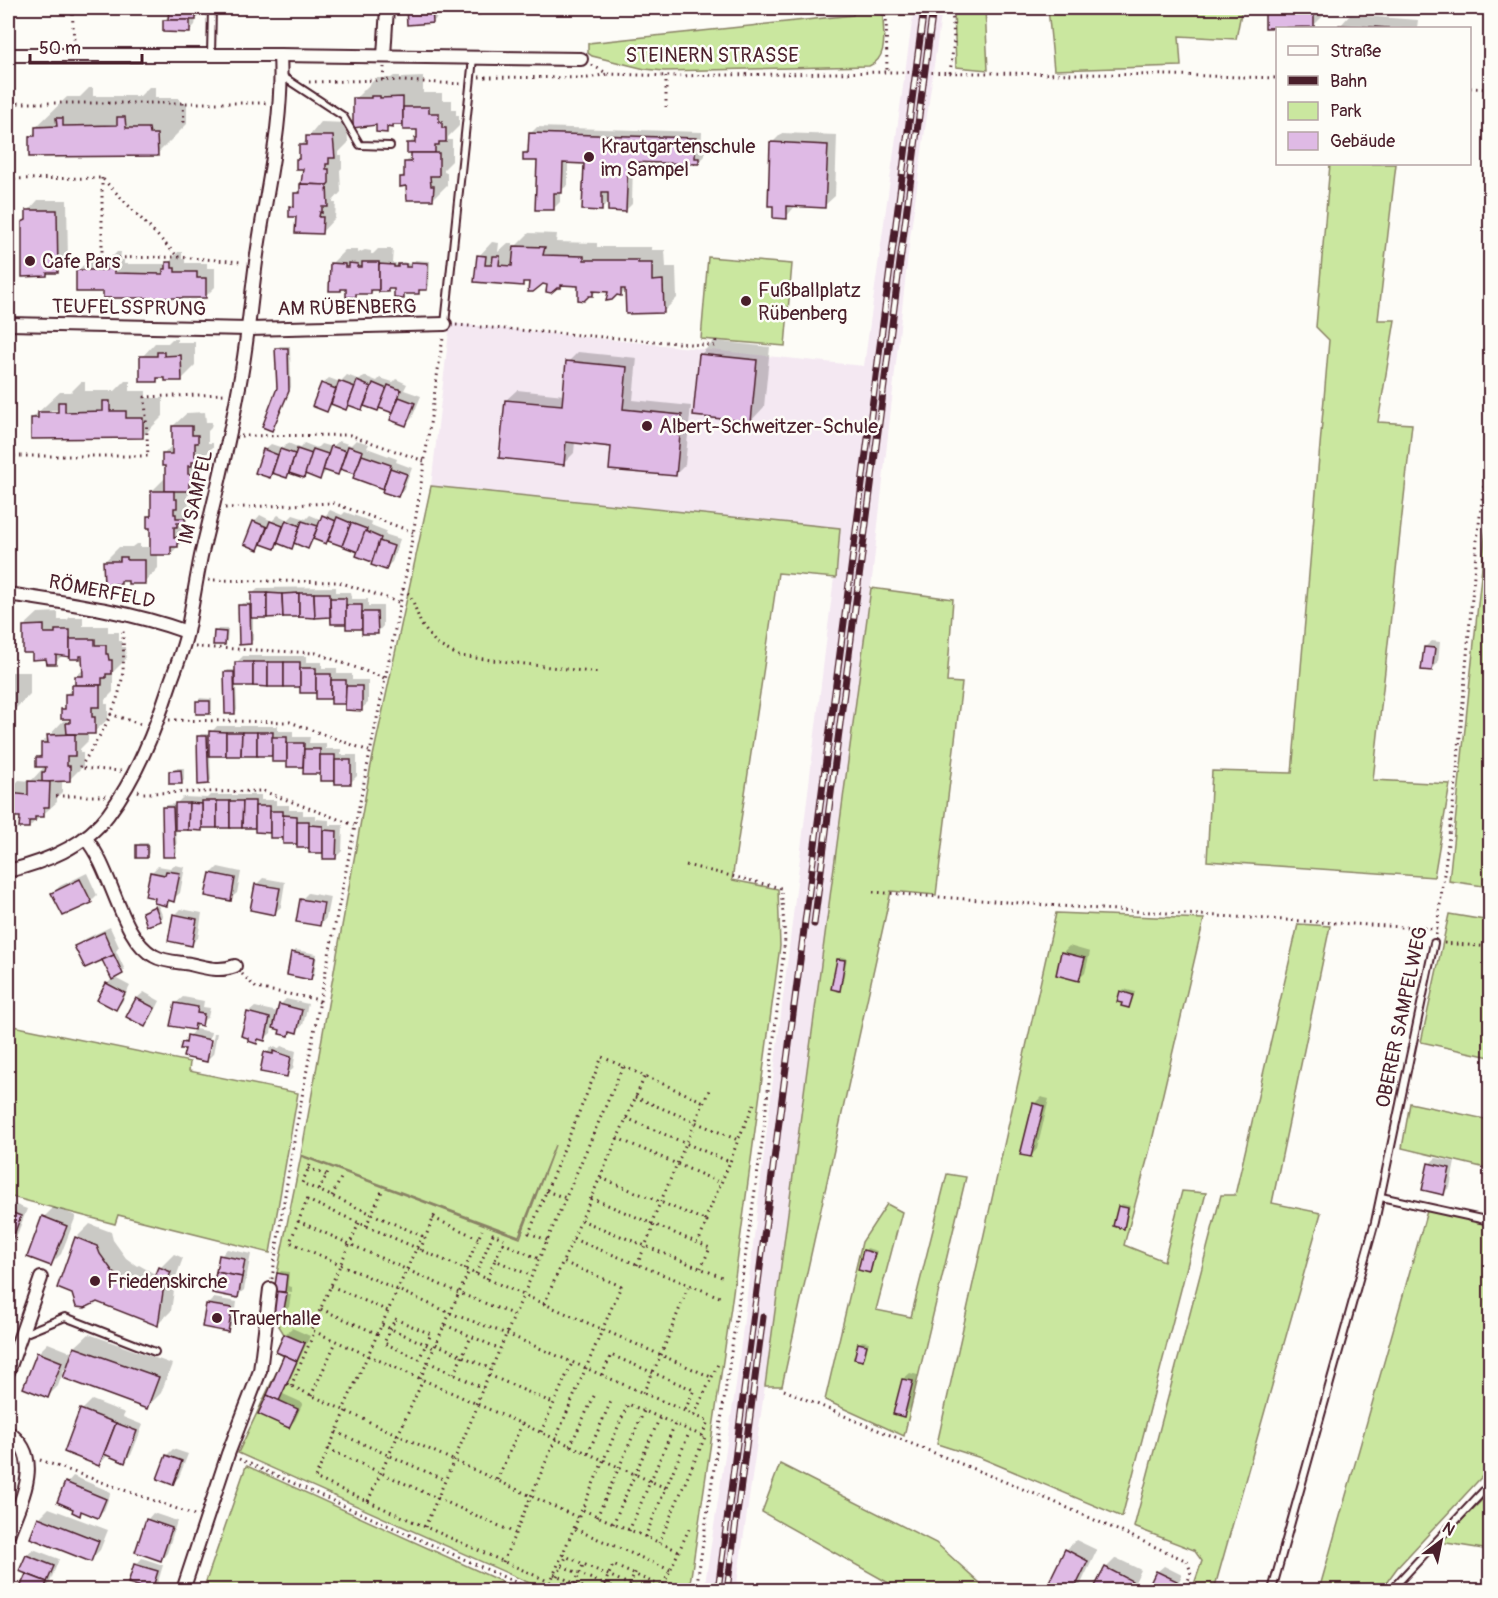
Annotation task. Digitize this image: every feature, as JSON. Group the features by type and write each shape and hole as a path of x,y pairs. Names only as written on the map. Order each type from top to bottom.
{"street":[{"path":"384,56 387,8"},
{"path":"8,55 280,55 581,59"},
{"name":"IM SAMPEL","path":"8,872 32,865 86,839 107,817 135,772 159,716 183,647 238,393 249,328 256,263 280,104 280,55"},
{"name":"TEUFELSSPRUNG","path":"8,324 249,328"},
{"name":"AM RÜBENBERG","path":"249,328 445,324"},
{"name":"RÖMERFELD","path":"8,594 122,614 187,632"},
{"path":"86,839 97,855 134,937 144,949 156,958 215,969 225,970 235,966"},
{"path":"8,1372 41,1278"},
{"path":"183,1590 228,1454 260,1371 270,1289"},
{"path":"8,1432 21,1443 27,1455 29,1467 27,1480 8,1535"}],"lane":[{"path":"211,55 212,8"},
{"path":"445,324 473,58"},
{"path":"281,76 343,116 360,144 390,146"},
{"name":"OBERER SAMPELWEG","path":"1272,1590 1375,1222 1434,943"},
{"path":"1381,1197 1491,1221"},
{"path":"21,1335 65,1317 155,1352"},
{"path":"1391,1590 1491,1484"}],"path":[{"path":"72,8 74,41"},
{"path":"886,8 887,72"},
{"path":"950,73 954,41 952,8"},
{"name":"STEINERN STRASSE","path":"581,59 608,74 666,76 887,72 1276,78"},
{"path":"307,82 588,78 608,74"},
{"path":"666,76 666,107"},
{"path":"8,84 12,84 11,103 280,104"},
{"path":"1471,88 1491,89"},
{"path":"183,103 184,123"},
{"path":"8,179 102,178 178,257"},
{"path":"102,178 102,258 178,257 256,263"},
{"path":"270,1289 286,1184 354,825 401,603 445,324 715,346 716,340"},
{"path":"8,456 148,456 145,397 238,393"},
{"path":"228,436 350,435 424,461"},
{"name":"OBERER SAMPELWEG","path":"1434,943 1456,782 1477,540 1491,436"},
{"path":"212,508 333,503 413,532"},
{"path":"196,580 339,582 401,603"},
{"path":"403,589 411,596 427,632 438,645 459,656 600,674"},
{"path":"122,614 124,657 121,684 110,714 80,768 135,772"},
{"path":"183,647 316,653 384,678"},
{"path":"110,714 154,729"},
{"path":"159,716 170,720 290,722 369,750"},
{"path":"56,796 124,791 143,793 264,791 354,825"},
{"path":"686,865 781,888 785,939 763,1136 696,1590"},
{"path":"873,892 1100,909 1437,929"},
{"path":"1434,943 1491,947"},
{"path":"235,966 256,987 315,999 321,1003"},
{"path":"548,1240 529,1233 602,1057 704,1102"},
{"path":"425,1527 623,1066"},
{"path":"544,1304 645,1076"},
{"path":"637,1265 660,1203 710,1088"},
{"path":"635,1097 738,1140"},
{"path":"698,1243 707,1221 705,1220 754,1104"},
{"path":"626,1118 729,1162"},
{"path":"617,1138 721,1183"},
{"path":"326,1175 309,1167 302,1183 422,1236 418,1249"},
{"path":"319,1191 328,1170"},
{"path":"332,1196 342,1176"},
{"path":"600,1177 705,1220"},
{"path":"366,1226 382,1191"},
{"path":"546,1191 566,1198"},
{"path":"591,1198 710,1248 701,1268"},
{"path":"702,1436 708,1421 694,1414 398,1290 290,1242 307,1200 711,1377"},
{"path":"436,1212 407,1269 315,1478 568,1590"},
{"path":"434,1218 478,1238"},
{"path":"581,1220 723,1277"},
{"path":"298,1221 459,1293 515,1315"},
{"path":"359,1223 311,1330 667,1488"},
{"path":"368,1502 459,1293 482,1230"},
{"path":"476,1274 494,1234 505,1239 487,1279"},
{"path":"573,1239 720,1297"},
{"path":"503,1243 539,1259"},
{"path":"495,1260 532,1276"},
{"path":"503,1562 621,1286 562,1262"},
{"path":"644,1392 690,1285"},
{"path":"331,1286 388,1311"},
{"path":"321,1309 378,1334"},
{"path":"395,1318 431,1334 426,1344 419,1359 384,1343 395,1318"},
{"path":"382,1325 491,1369"},
{"path":"445,1325 500,1349"},
{"path":"315,1332 289,1385 579,1518"},
{"path":"454,1374 471,1337"},
{"path":"311,1396 336,1342"},
{"path":"602,1375 611,1355 694,1390 685,1411"},
{"path":"428,1362 483,1388"},
{"path":"541,1432 572,1362"},
{"path":"694,1414 719,1362"},
{"path":"489,1375 554,1403"},
{"path":"784,1389 1052,1501 1187,1561 1191,1572 1185,1590"},
{"path":"570,1446 596,1392"},
{"path":"588,1453 612,1400"},
{"path":"555,1575 602,1460 628,1404 705,1437 659,1543"},
{"path":"597,1517 644,1410"},
{"path":"613,1524 660,1417"},
{"path":"497,1480 522,1424"},
{"path":"629,1531 675,1424"},
{"path":"645,1537 690,1431"},
{"path":"336,1432 446,1480"},
{"path":"328,1449 515,1533"},
{"path":"228,1454 533,1590"},
{"path":"27,1455 206,1519"},
{"path":"583,1510 679,1551"},
{"path":"575,1529 670,1570"},
{"path":"602,1590 603,1583 609,1576 613,1565 635,1573 662,1589 689,1529"},
{"path":"564,1556 642,1590"},
{"path":"550,1582 562,1566 564,1556"},
{"path":"575,1584 583,1564"},
{"path":"562,1566 620,1590"},
{"path":"627,1590 635,1573"},
{"path":"555,1575 589,1590"},
{"path":"683,1590 687,1581"}],"shaded area":[{"path":"914,8 942,8 910,237 871,588 736,1590 704,1590 736,1385 840,528 431,486 450,323 864,366"}],"green space":[{"path":"853,8 914,8 913,15 883,15 882,51 880,57 869,66 664,71 645,69 592,56 588,53 588,43 853,15"},
{"path":"954,8 985,8 988,70 956,67"},
{"path":"1048,8 1242,8 1236,39 1179,36 1181,66 1054,70"},
{"path":"1330,165 1396,165 1378,320 1395,320 1378,422 1412,424 1373,780 1450,784 1434,877 1207,861 1212,771 1292,773 1329,340 1316,327"},
{"name":"Fußballplatz Rübenberg","path":"708,257 792,264 785,346 701,339"},
{"path":"431,486 840,528 836,578 778,573 732,880 778,889 780,946 731,1307 689,1590 545,1590 238,1453 284,1356 276,1352 284,1334 271,1313 301,1156 520,1238 555,1145 519,1236 301,1155 370,770"},
{"path":"1490,490 1490,887 1449,881"},
{"path":"871,588 953,599 947,682 962,683 936,895 891,891 782,1386 765,1386"},
{"path":"1056,913 1204,919 1150,1149 1124,1245 1164,1261 1182,1191 1206,1193 1122,1517 981,1458 937,1444"},
{"path":"1449,914 1490,921 1490,1057 1421,1042"},
{"path":"1298,924 1330,926 1272,1203 1321,1213 1214,1590 1192,1590 1202,1561 1194,1550 1134,1527 1221,1195 1235,1195"},
{"path":"8,1025 190,1062 189,1071 298,1093 270,1253 118,1215 115,1224 8,1196"},
{"path":"1410,1103 1490,1120 1490,1169 1402,1148"},
{"path":"947,1174 966,1177 904,1436 825,1400 862,1242 887,1204 902,1212 876,1310 911,1317"},
{"path":"1427,1211 1490,1224 1490,1468 1397,1568 1381,1590 1319,1590"},
{"path":"780,1464 936,1543 981,1584 978,1590 901,1590 762,1512"},
{"path":"247,1466 520,1590 203,1590"},
{"path":"1490,1492 1490,1550 1440,1542"}],"building":[{"path":"169,8 196,8 196,20 168,20"},
{"path":"288,8 357,8 356,10"},
{"path":"406,8 432,8 433,23 407,25"},
{"path":"450,8 461,8 461,16 450,17"},
{"path":"461,8 472,8 472,15 461,16"},
{"path":"472,8 483,8 484,14 472,15"},
{"path":"483,8 494,8 494,14 484,14"},
{"path":"494,8 505,8 506,13 494,14"},
{"path":"1265,8 1314,8 1314,27 1265,28"},
{"path":"163,20 190,20 190,33 163,32"},
{"path":"1339,25 1372,27 1338,27"},
{"path":"371,96 403,97 403,125 387,127 387,133 376,132 376,125 353,128 353,98 371,98"},
{"path":"403,107 429,107 429,113 439,113 439,122 442,122 442,128 446,128 446,142 439,142 439,145 435,145 435,153 407,153 407,143 415,143 417,130 403,130"},
{"path":"117,117 125,117 126,128 149,128 150,134 157,134 158,156 29,157 29,136 35,136 35,127 57,126 56,118 63,118 63,126 117,125"},
{"path":"529,133 696,138 695,158 699,158 699,164 628,162 626,212 608,211 608,192 602,192 602,211 582,210 584,164 563,163 562,193 554,193 554,210 535,210 537,161 523,161 523,153 528,153"},
{"path":"306,136 333,136 335,158 329,158 329,164 326,164 326,169 329,169 327,185 301,184 303,169 296,169 296,159 299,159 299,145 306,145"},
{"path":"770,142 828,145 825,208 787,206 787,219 773,218 773,206 768,206"},
{"path":"411,153 439,153 439,176 430,176 431,186 434,186 433,200 407,200 406,186 400,187 400,177 404,177 404,162 411,162"},
{"path":"300,184 327,185 328,207 322,207 319,217 323,217 322,234 295,233 296,217 289,217 289,206 294,207 294,193 300,193"},
{"path":"26,210 57,210 58,273 22,277 22,222 26,220"},
{"path":"514,246 545,247 543,255 584,256 584,260 638,260 638,263 652,263 652,281 663,280 664,313 626,314 625,289 621,289 621,296 617,295 612,300 606,301 608,292 593,291 593,296 589,296 584,301 578,300 578,286 561,285 561,288 551,293 546,292 547,285 543,284 533,292 528,292 529,282 523,282 523,286 474,282 477,255 486,256 485,265 492,265 493,256 500,256 499,265 512,266"},
{"path":"106,262 111,262 111,269 114,269 114,273 163,274 166,262 172,262 175,272 197,272 197,278 206,278 206,298 103,298 103,292 76,292 76,270 106,270"},
{"path":"362,262 379,262 379,290 371,290 371,294 356,294 356,297 346,297 346,289 329,291 330,263 345,264 345,267 349,267 349,263 358,264 357,267 362,267"},
{"path":"411,262 428,263 427,290 419,290 419,294 404,294 404,299 394,298 394,289 379,292 379,264 398,267 398,264 406,264 406,267 411,267"},
{"path":"275,348 288,348 289,391 272,431 262,427 277,388"},
{"path":"157,352 164,352 164,356 181,355 182,381 165,381 165,378 157,378 157,382 140,382 140,356 157,356"},
{"path":"699,354 757,360 751,422 693,416"},
{"path":"566,361 627,367 623,409 682,415 676,476 609,470 611,447 566,442 564,465 499,458 505,400 562,405"},
{"path":"339,381 355,387 346,410 331,404"},
{"path":"357,381 371,387 362,410 348,405"},
{"path":"321,383 336,389 327,412 312,406"},
{"path":"373,383 387,389 378,411 364,406"},
{"path":"388,385 401,390 393,413 379,408"},
{"path":"399,397 415,403 406,426 390,420"},
{"path":"103,401 110,401 110,411 126,411 126,418 143,418 143,438 31,439 31,418 38,418 38,412 58,412 58,402 65,402 65,412 103,411"},
{"path":"172,426 192,426 192,435 198,435 198,443 195,443 195,456 200,456 200,462 192,462 192,466 188,466 188,474 192,474 189,491 165,491 165,466 162,466 162,454 172,454"},
{"path":"331,446 346,451 338,475 323,470"},
{"path":"348,446 363,451 355,474 340,469"},
{"path":"263,449 278,455 270,478 255,473"},
{"path":"280,449 295,454 287,478 272,473"},
{"path":"297,449 312,454 304,478 289,473"},
{"path":"313,449 328,454 320,480 305,474"},
{"path":"362,455 391,465 383,489 353,478"},
{"path":"390,468 407,474 398,497 382,492"},
{"path":"151,491 174,491 177,508 174,508 174,514 176,518 185,518 185,523 177,523 177,527 174,527 174,538 178,537 178,547 171,547 171,555 150,555 150,528 147,528 147,516 151,516"},
{"path":"322,515 336,521 326,544 313,539"},
{"path":"337,517 351,523 342,546 328,541"},
{"path":"286,520 300,526 292,549 277,543"},
{"path":"253,521 267,527 258,550 244,544"},
{"path":"270,521 283,526 275,549 261,544"},
{"path":"302,521 318,526 308,549 294,543"},
{"path":"351,523 367,529 358,552 342,546"},
{"path":"365,531 381,538 372,562 356,556"},
{"path":"379,541 394,546 386,570 371,565"},
{"path":"120,557 127,557 127,560 145,560 145,584 128,584 128,581 121,581 121,584 104,584 103,561 120,561"},
{"path":"251,593 267,593 267,618 251,618"},
{"path":"267,593 282,594 283,617 267,618"},
{"path":"299,593 299,617 283,617 282,594"},
{"path":"299,593 314,593 315,618 299,617"},
{"path":"314,593 330,593 330,617 315,618"},
{"path":"330,598 346,598 346,624 331,624"},
{"path":"238,605 250,605 251,644 239,645"},
{"path":"346,605 362,605 362,629 346,629"},
{"path":"362,612 377,612 378,634 362,634"},
{"path":"44,625 44,633 70,630 70,657 56,655 56,664 47,664 46,659 32,660 32,653 23,653 23,626"},
{"path":"214,631 226,632 225,645 213,645"},
{"path":"70,639 95,639 95,645 106,645 106,654 109,660 112,660 112,674 106,674 106,678 102,678 102,685 75,685 75,676 83,676 82,656 80,659 70,659"},
{"path":"1424,647 1435,648 1432,671 1421,670"},
{"path":"235,662 253,662 253,686 235,686"},
{"path":"253,662 268,662 268,687 253,686"},
{"path":"268,662 284,662 284,687 268,687"},
{"path":"284,662 300,662 300,687 284,687"},
{"path":"300,668 316,668 316,693 300,693"},
{"path":"224,672 234,672 235,714 225,714"},
{"path":"316,674 331,674 331,699 316,699"},
{"path":"331,680 346,680 346,704 331,704"},
{"path":"72,685 100,685 100,707 92,707 92,717 95,717 95,734 67,734 66,723 70,723 70,719 61,719 61,709 65,709 65,694 72,694"},
{"path":"346,686 362,686 362,711 345,710"},
{"path":"196,701 210,701 210,714 196,714"},
{"path":"209,731 226,732 226,756 209,756"},
{"path":"226,732 242,732 241,756 226,756"},
{"path":"242,732 257,732 257,756 241,756"},
{"path":"257,732 273,732 272,756 257,756"},
{"path":"75,734 75,756 67,756 70,781 42,782 42,772 45,772 46,767 36,767 36,757 41,757 41,743 48,743 47,735"},
{"path":"197,736 207,736 209,784 198,785"},
{"path":"272,737 287,737 287,762 272,762"},
{"path":"287,743 304,743 303,767 287,767"},
{"path":"304,749 320,749 320,774 303,774"},
{"path":"320,755 335,755 335,781 320,781"},
{"path":"335,760 351,760 351,784 335,784"},
{"path":"181,770 182,784 169,784 169,771"},
{"path":"28,781 50,782 49,807 44,807 44,817 35,817 35,821 29,821 29,828 19,828 20,817 8,820 8,793 28,795"},
{"path":"202,801 217,801 217,828 202,828"},
{"path":"217,801 230,801 230,828 217,828"},
{"path":"230,801 243,801 242,828 230,828"},
{"path":"243,801 255,801 255,828 242,828"},
{"path":"175,803 189,803 188,830 175,830"},
{"path":"189,803 202,804 202,831 188,830"},
{"path":"255,806 270,806 270,833 255,832"},
{"path":"162,807 173,807 175,857 163,857"},
{"path":"270,811 283,811 283,838 270,838"},
{"path":"283,815 297,816 297,844 283,844"},
{"path":"297,821 309,821 309,848 297,848"},
{"path":"309,825 323,826 323,853 309,853"},
{"path":"323,830 337,831 336,859 323,859"},
{"path":"136,845 147,845 147,858 136,858"},
{"path":"166,871 180,873 174,902 168,900 167,906 154,903 155,898 145,896 150,872 165,875"},
{"path":"210,873 235,878 231,901 205,896"},
{"path":"80,879 92,903 63,916 51,893"},
{"path":"255,884 280,888 275,915 250,910"},
{"path":"300,899 324,903 320,926 296,922"},
{"path":"155,906 161,921 147,926 142,912"},
{"path":"173,914 197,919 192,946 168,941"},
{"path":"104,932 114,955 85,968 74,946"},
{"path":"291,952 315,957 311,980 287,975"},
{"path":"1061,952 1085,958 1079,981 1056,975"},
{"path":"114,955 123,974 112,980 102,960"},
{"path":"837,959 845,960 840,991 831,989"},
{"path":"106,983 125,993 116,1010 97,1000"},
{"path":"1120,991 1133,995 1129,1008 1117,1002"},
{"path":"136,998 155,1008 145,1027 126,1017"},
{"path":"175,1003 198,1007 197,1013 204,1014 202,1026 195,1024 194,1030 170,1026"},
{"path":"279,1004 302,1010 297,1033 290,1031 289,1036 279,1034 280,1030 273,1028"},
{"path":"247,1012 270,1018 265,1041 258,1039 257,1044 241,1036"},
{"path":"187,1035 211,1040 207,1062 183,1057 185,1049 180,1049 182,1042 186,1043"},
{"path":"273,1051 291,1057 287,1077 260,1072 264,1052 273,1054"},
{"path":"1033,1103 1044,1106 1031,1157 1020,1155"},
{"path":"1428,1163 1450,1168 1444,1195 1422,1190"},
{"path":"1118,1206 1128,1208 1124,1229 1113,1226"},
{"path":"8,1211 21,1216 9,1248 8,1247"},
{"path":"42,1216 67,1226 51,1266 27,1257"},
{"name":"Friedenskirche","path":"75,1237 97,1246 113,1272 124,1280 124,1278 139,1286 150,1289 159,1267 171,1272 163,1292 158,1326 97,1302 85,1308 76,1307 72,1294 57,1288"},
{"path":"863,1250 875,1253 870,1273 858,1270"},
{"path":"219,1255 245,1260 242,1277 216,1272"},
{"path":"216,1272 242,1277 238,1298 212,1293"},
{"path":"277,1273 287,1275 285,1292 274,1291"},
{"path":"274,1291 287,1293 283,1315 271,1313"},
{"name":"Trauerhalle","path":"206,1304 232,1308 228,1332 202,1327"},
{"path":"284,1334 305,1343 297,1361 276,1352"},
{"path":"858,1343 867,1345 863,1361 854,1359"},
{"path":"74,1347 159,1377 147,1409 63,1378"},
{"path":"37,1352 62,1362 48,1398 23,1388"},
{"path":"284,1355 297,1361 279,1401 267,1395"},
{"path":"902,1379 913,1381 904,1417 893,1414"},
{"path":"267,1395 298,1409 289,1428 258,1414"},
{"path":"80,1409 116,1423 99,1466 64,1452"},
{"path":"116,1423 137,1431 125,1463 104,1454"},
{"path":"166,1455 182,1461 173,1485 157,1479"},
{"path":"65,1482 106,1499 98,1518 81,1511 80,1516 72,1512 73,1509 57,1502"},
{"path":"38,1517 99,1541 91,1562 30,1538"},
{"path":"146,1519 172,1528 161,1561 135,1552"},
{"path":"1065,1549 1088,1561 1074,1590 1045,1590"},
{"path":"26,1555 54,1566 47,1582 19,1571"},
{"path":"134,1564 158,1571 152,1590 128,1583"},
{"path":"1105,1567 1132,1581 1127,1590 1093,1590"},
{"path":"1156,1571 1177,1581 1172,1590 1147,1590"},
{"path":"26,1574 47,1582 44,1590 19,1590"}],"railway":[{"path":"718,1590 924,8"},
{"path":"814,924 933,8"},
{"path":"727,1590 763,1317"}],"place":[{"name":"Krautgartenschule im Sampel","path":"589,157"},
{"name":"Cafe Pars","path":"30,261"},
{"name":"Fußballplatz Rübenberg","path":"746,301"},
{"name":"Albert-Schweitzer-Schule","path":"647,426"},
{"name":"Friedenskirche","path":"95,1281"},
{"name":"Trauerhalle","path":"217,1318"}]}
